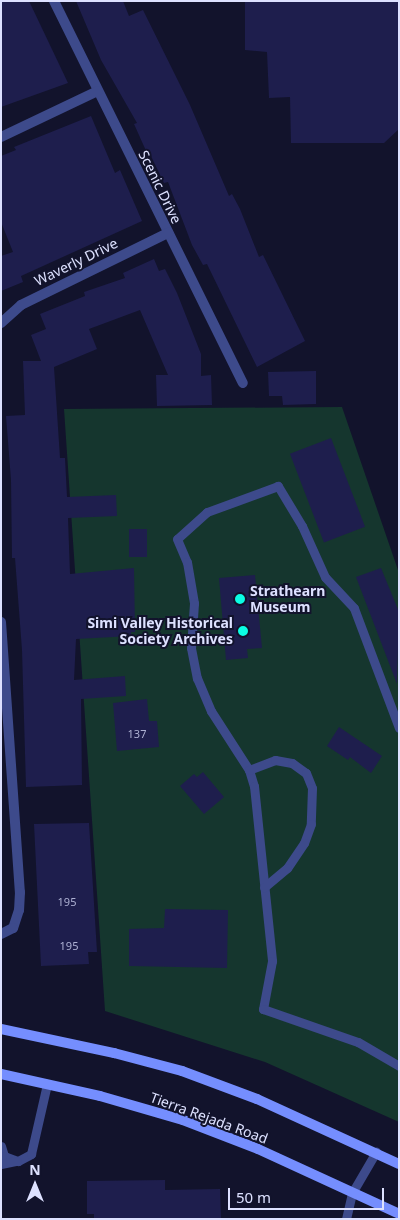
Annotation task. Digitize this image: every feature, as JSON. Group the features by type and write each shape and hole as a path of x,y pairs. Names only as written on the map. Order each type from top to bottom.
{"main road":[{"path":"1,1029 114,1052 182,1071 257,1099 399,1164"},
{"name":"Tierra Rejada Road","path":"1,1074 47,1084 183,1120 258,1149 399,1214"}],"street":[{"name":"Scenic Drive","path":"54,1 243,383"},
{"path":"1,137 98,91"},
{"name":"Waverly Drive","path":"1,323 21,305 168,233"},
{"path":"1,622 6,763 20,892 19,910 13,928 1,934"}],"lane":[{"path":"399,728 354,608 325,577 302,526 278,486 207,512 177,538 187,562 194,603 191,648 197,678 211,711 249,770 257,801 272,961 263,1009 358,1042 399,1066"},
{"path":"249,770 275,760 292,763 306,773 312,788 311,824 304,843 286,868 264,887"},
{"path":"1,1164 18,1161 31,1154 47,1084"},
{"path":"1,1146 4,1156 18,1161"},
{"path":"346,1219 352,1193 376,1152"}],"green space":[{"path":"342,407 399,573 399,1122 265,1062 105,1011 64,409"}],"building":[{"path":"1,1 29,1 68,83 1,107"},
{"path":"76,1 123,1 129,16 143,10 190,105 229,196 232,194 240,209 259,257 263,255 305,341 257,367 207,264 203,265 192,245 168,182 164,183 149,152 147,153 134,124 137,123 101,60"},
{"path":"245,1 399,1 399,129 384,143 291,143 290,97 269,98 267,52 245,50"},
{"path":"91,116 115,173 120,170 142,221 21,276 23,282 1,291 1,256 13,252 1,222 1,156 16,150 14,147"},
{"path":"154,259 159,271 165,269 177,293 201,354 201,376 211,375 212,405 157,406 156,375 168,375 140,310 89,329 97,349 54,367 60,458 65,458 67,497 116,495 117,516 68,518 70,574 134,568 135,632 131,632 131,636 76,639 74,680 125,676 126,696 81,699 82,785 26,787 22,650 15,558 12,558 11,480 6,416 25,415 23,361 41,361 31,335 46,329 40,314 85,296 84,292 125,278 123,273"},
{"path":"316,371 316,404 283,405 282,396 269,396 268,372"},
{"path":"331,438 365,527 324,542 290,454"},
{"path":"129,529 147,529 147,557 129,557"},
{"path":"381,568 399,612 397,684 356,577"},
{"path":"255,575 262,648 247,649 248,658 226,660 219,578"},
{"path":"147,699 149,721 157,721 159,747 117,751 113,703"},
{"path":"339,727 382,756 371,773 350,757 348,760 327,746"},
{"path":"203,772 224,797 204,814 180,786 194,774 197,777"},
{"path":"89,823 97,952 88,952 89,964 41,966 34,824"},
{"path":"165,909 228,910 227,968 129,966 129,929 164,928"},
{"path":"165,1180 165,1190 220,1189 221,1219 94,1219 94,1214 87,1214 87,1181"}],"place":[{"name":"Strathearn Museum","path":"240,599"},
{"name":"Simi Valley Historical Society Archives","path":"243,631"}]}
